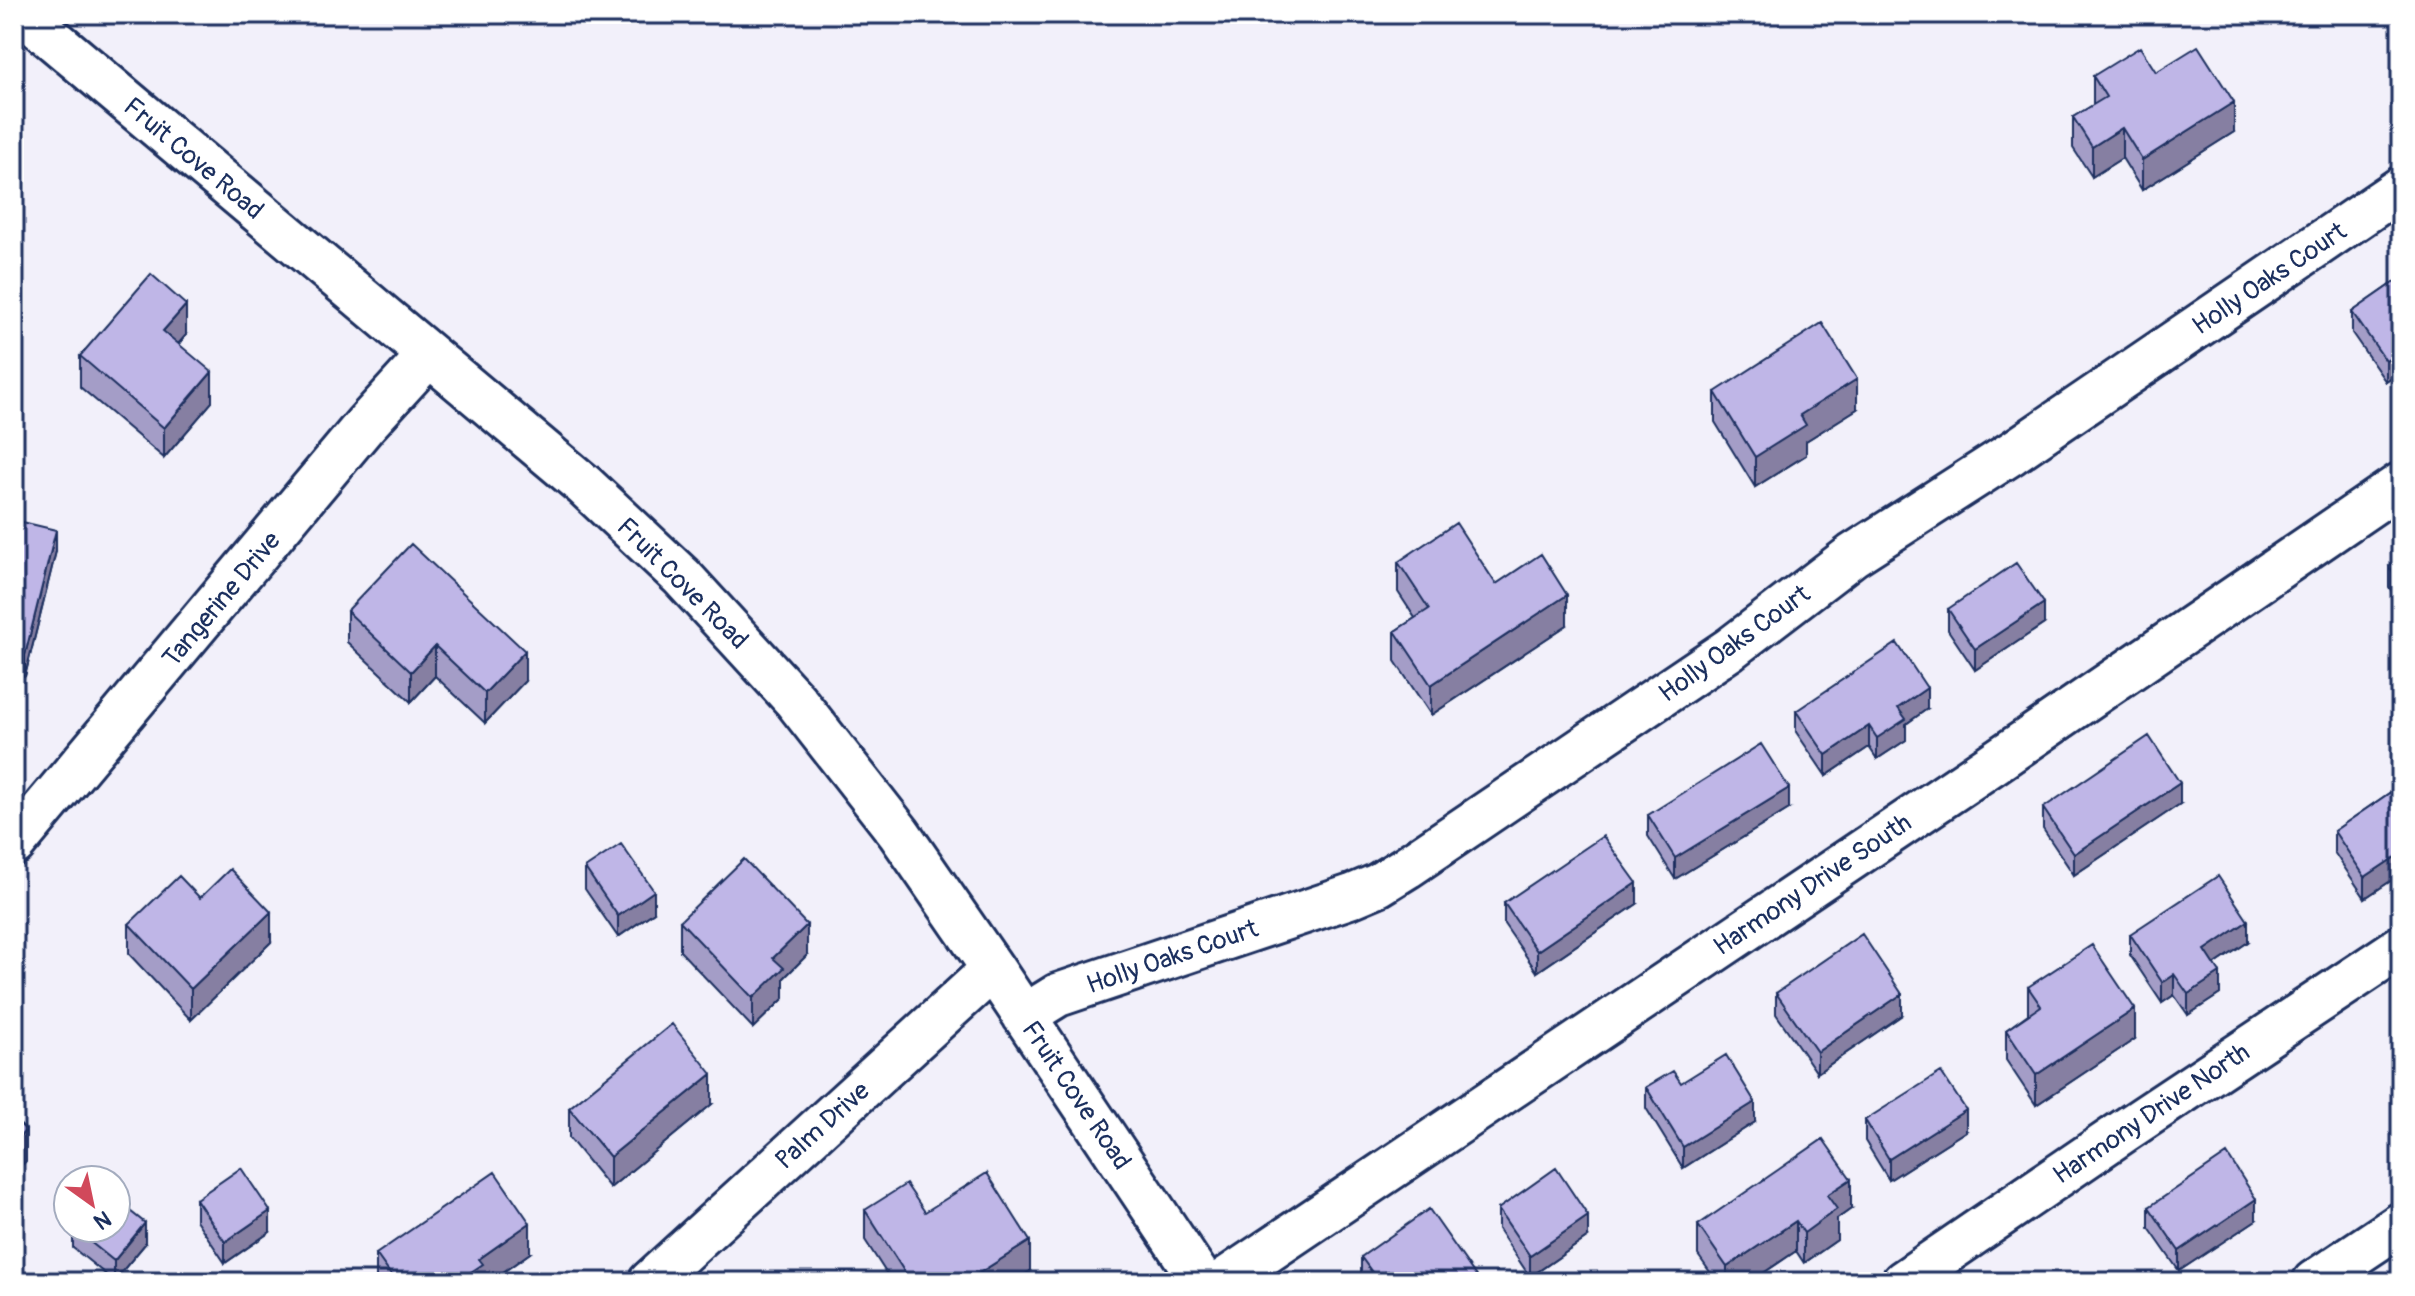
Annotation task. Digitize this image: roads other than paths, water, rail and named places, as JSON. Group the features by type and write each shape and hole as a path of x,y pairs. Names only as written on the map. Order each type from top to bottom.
{"street":[{"name":"Fruit Cove Road","path":"23,14 584,485 682,577 785,689 899,833 1202,1282"},
{"name":"Holly Oaks Court","path":"1024,1016 1058,995 1352,896 1407,867 1730,649 1853,555 2012,453 2401,188"},
{"name":"Tangerine Drive","path":"14,844 365,425 429,355"},
{"name":"Harmony Drive South","path":"1222,1282 1995,762 2401,484"},
{"name":"Harmony Drive North","path":"1903,1282 2401,947"},
{"name":"Palm Drive","path":"650,1282 993,969"},
{"path":"2314,1282 2401,1224"}]}
